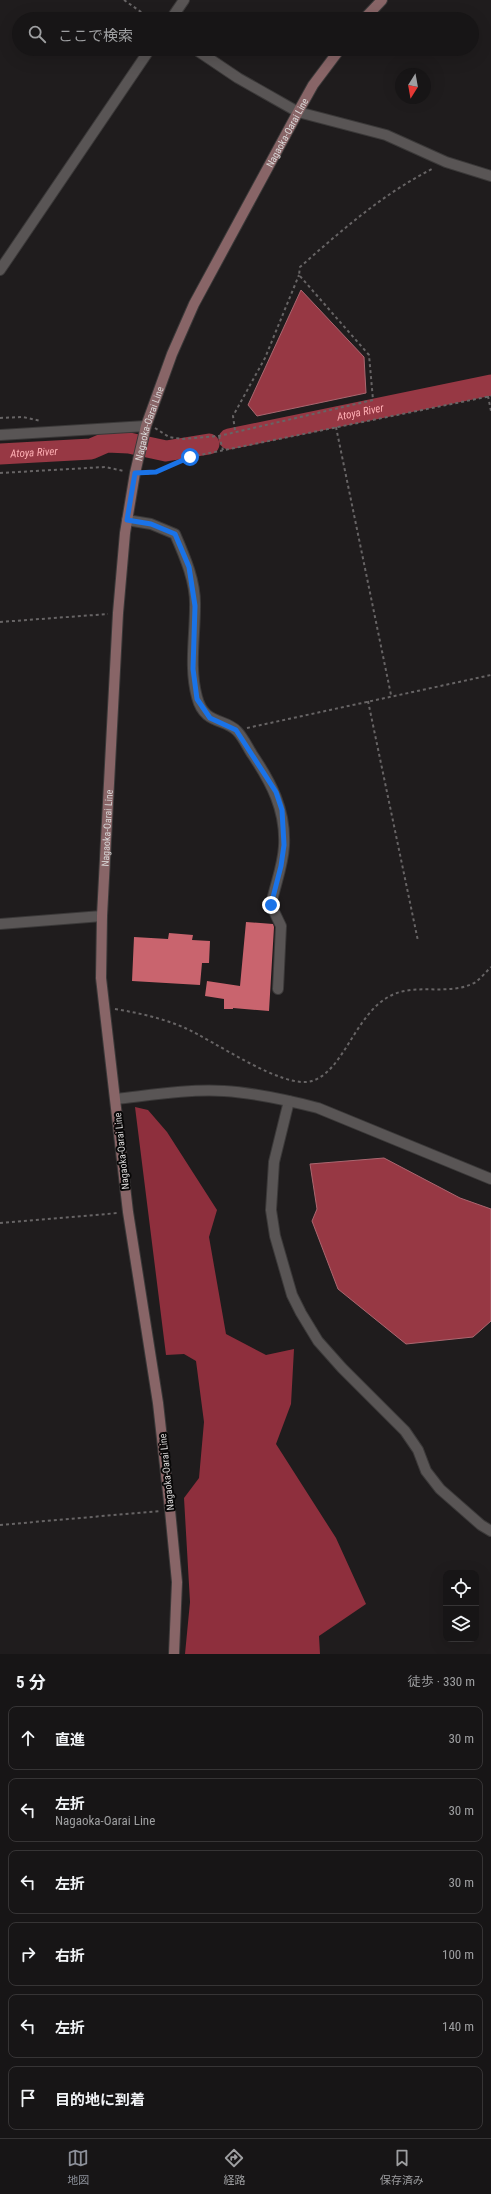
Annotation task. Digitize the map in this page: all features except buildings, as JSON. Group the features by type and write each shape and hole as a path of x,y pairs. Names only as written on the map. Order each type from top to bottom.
{"main road":[{"path":"371,12 382,0"},
{"name":"Nagaoka-Oarai Line","path":"174,1654 177,1582 170,1510 158,1403 128,1212 101,978 102,916 118,613 127,520 136,469 146,429 170,360 194,304 313,85 335,56"}],"street":[{"path":"176,12 184,0"},
{"path":"0,270 145,56"},
{"path":"205,56 238,78 298,112 386,135 446,162 491,176"},
{"path":"0,435 146,429"},
{"path":"127,520 151,524 175,534 189,567 195,606 193,669 197,699 210,718 236,730 269,781 282,810 284,845 281,866 271,905 281,926 278,989"},
{"path":"0,924 102,916"},
{"path":"116,1099 197,1091 224,1091 289,1101 318,1108 491,1179"},
{"path":"289,1101 274,1162 271,1210 275,1236 292,1295 318,1342 405,1431 418,1450 426,1471 440,1488 481,1526 491,1530"}],"path":[{"path":"124,0 141,12"},
{"path":"235,431 233,416 265,358 299,274 300,267 354,219 414,178 446,162"},
{"path":"146,429 158,429 170,437 182,440 219,436 235,431 373,400 369,355 299,274"},
{"path":"0,473 105,468 136,469 156,472 190,457 490,396 491,411"},
{"path":"336,427 391,696"},
{"path":"219,436 223,451"},
{"path":"0,622 118,613"},
{"path":"236,730 368,700 491,675"},
{"path":"368,700 418,941"},
{"path":"104,1007 155,1016 186,1028 268,1073 300,1082 312,1082 330,1070 365,1016 390,995 404,990 449,990 463,987 477,981 491,967"},
{"path":"0,1223 128,1212"},
{"path":"0,1525 170,1510"}],"shaded area":[{"path":"301,290 364,357 366,393 257,416 248,405"},
{"path":"135,1107 148,1110 167,1132 217,1210 209,1237 226,1334 266,1355 294,1349 291,1404 276,1444 336,1538 366,1604 319,1636 320,1654 185,1654 190,1602 184,1498 199,1478 204,1422 196,1361 184,1354 166,1355"},
{"path":"384,1158 460,1198 491,1209 491,1321 473,1337 406,1344 338,1289 312,1221 317,1209 310,1164"}],"waterway":[{"name":"Atoya River","path":"229,439 491,385"},
{"name":"Atoya River","path":"0,454 91,449 107,442 129,443 166,451 209,444"}],"route":[{"path":"190,457 156,472 144,474 135,473 127,520 151,524 175,534 189,567 195,606 193,669 197,699 210,718 236,730 276,792 282,810 284,845 281,866 271,905"}]}
